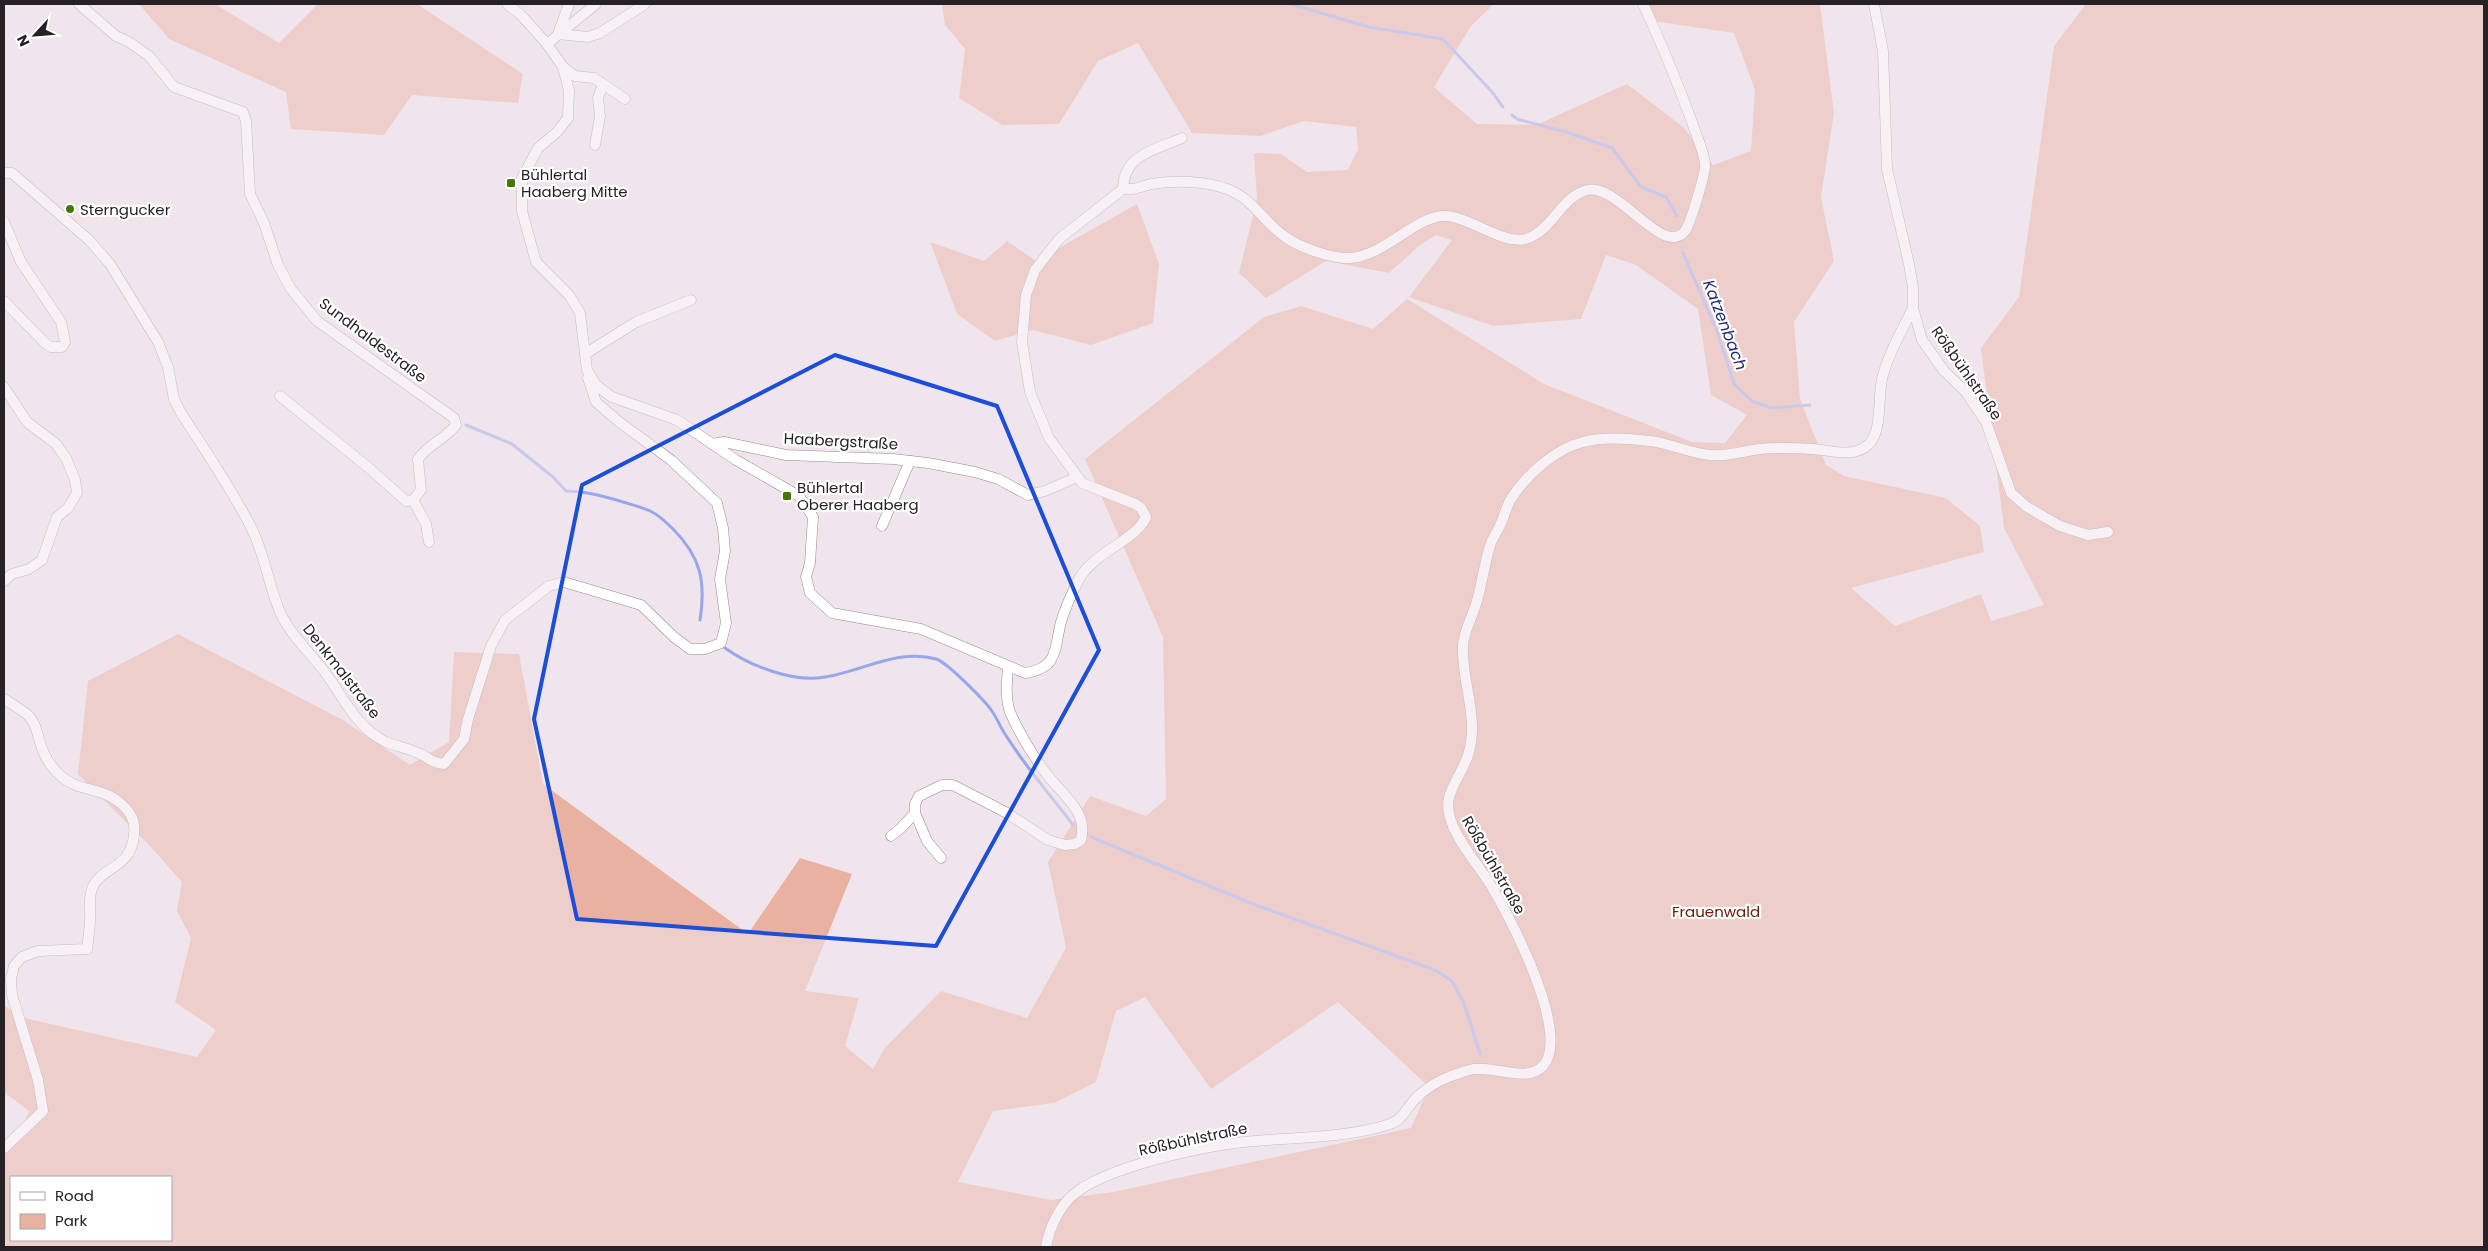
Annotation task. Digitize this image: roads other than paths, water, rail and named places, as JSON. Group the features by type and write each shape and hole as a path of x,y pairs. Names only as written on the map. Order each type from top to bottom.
{"street":[{"name":"Sundhaldestraße","path":"79,4 116,36 150,56 174,87 242,112 246,121 250,194 264,223 278,265 291,288 317,321 454,418 456,425 449,434 426,448 418,459 421,490 413,500"},
{"path":"507,4 521,15 547,44 563,67 575,76 594,78 625,99"},
{"path":"558,34 569,4"},
{"path":"547,44 596,4"},
{"path":"558,34 588,37 600,33 645,4"},
{"path":"1123,189 1131,191 1152,184 1196,183 1211,184 1228,189 1251,203 1284,236 1334,257 1352,258 1371,253 1427,219 1446,216 1506,237 1525,239 1540,230 1574,196 1590,189 1615,196 1663,237 1677,236 1685,231 1706,165 1679,86 1642,4"},
{"name":"Rößbühlstraße","path":"1874,4 1883,51 1887,169 1909,264 1913,288 1913,308 1922,340 1944,371 1965,391 1986,422 2011,492 2027,507 2060,526 2088,535 2108,532"},
{"path":"563,67 569,91 570,109 568,118 557,132 538,148 522,178 522,211 536,262 569,295 580,313 587,370 596,385 612,397 677,420 712,444 799,496 813,517 810,563 806,577 810,592 832,613 921,630 999,660 1008,667 1025,672 1037,671 1050,662 1055,652 1061,623 1069,600 1086,569 1095,559 1140,528 1146,517 1141,508 1135,504 1093,488 1077,478 1048,438 1030,392 1022,342 1026,295 1035,270 1059,239 1123,189"},
{"path":"595,145 600,116 598,98 602,85"},
{"path":"1123,189 1123,176 1128,165 1157,147 1182,138"},
{"name":"Denkmalstraße","path":"4,173 12,173 89,240 110,264 158,342 168,367 174,399 180,413 252,528 263,554 278,609 292,631 358,719 371,733 386,742 420,753 432,763 444,764 464,739 468,719 491,646 506,620 550,586 564,582 641,605 674,637 690,649 705,650 721,643 726,623 721,598 720,579 724,551 724,528 716,503 671,460 618,421 596,402 589,385 587,370"},
{"path":"4,222 24,268 61,322 65,342 62,347 51,347 45,344 4,301"},
{"path":"585,354 636,322 691,300"},
{"name":"Rößbühlstraße","path":"1046,1247 1054,1222 1069,1198 1087,1184 1111,1173 1164,1158 1239,1142 1324,1135 1387,1125 1399,1121 1412,1102 1442,1079 1482,1067 1526,1074 1543,1066 1551,1043 1546,1004 1526,954 1494,889 1468,853 1452,826 1448,810 1448,795 1469,753 1472,711 1463,647 1464,635 1474,610 1490,544 1501,525 1508,503 1542,465 1581,442 1610,439 1654,441 1708,455 1725,455 1769,448 1815,449 1842,453 1864,449 1873,442 1877,432 1882,376 1913,308"},
{"path":"4,387 27,422 56,444 66,458 75,480 77,493 68,508 57,517 42,560 30,569 12,574 4,581"},
{"path":"280,396 368,468 399,497 406,501 413,500 426,524 429,542"},
{"name":"Haabergstraße","path":"712,444 724,442 786,455 818,458 910,461 975,472 998,479 1028,495 1045,491 1077,478"},
{"name":"Haabergstraße","path":"882,526 910,461"},
{"path":"940,858 927,842 915,813 915,804 919,796 942,785 953,785 1007,813 1048,840 1064,845 1075,844 1081,840 1084,830 1081,820 1065,794 1046,774 1010,711 1006,690 1008,667"},
{"path":"4,699 30,717 50,765 63,778 75,785 117,800 130,812 135,826 134,844 128,856 115,868 101,876 92,887 89,899 90,919 87,949 38,951 22,957 14,966 11,979 12,995 38,1080 43,1111 4,1148"},
{"path":"891,836 915,813"}],"waterway":[{"name":"Katzenbach","path":"1290,4 1369,27 1443,39 1492,92 1503,107"},
{"name":"Katzenbach","path":"1512,115 1517,119 1566,132 1612,148 1641,187 1666,197 1677,216"},
{"name":"Katzenbach","path":"1683,253 1717,331 1734,384 1752,401 1771,408 1810,405"},
{"path":"466,425 512,444 553,477 566,491 588,493 641,507 663,520 682,539 695,560 701,582 702,606 700,620"},
{"path":"725,648 759,667 800,678 825,677 908,656 936,659 957,674 988,706 1024,762 1073,825"},
{"path":"1091,837 1253,904 1435,970 1452,981 1464,1003 1480,1054"}],"place":[{"name":"Bühlertal Haaberg Mitte","path":"511,183"},
{"name":"Sterngucker","path":"70,209"},
{"name":"Bühlertal Oberer Haaberg","path":"787,496"}],"park label":[{"name":"Frauenwald","path":"1716,911"}]}
